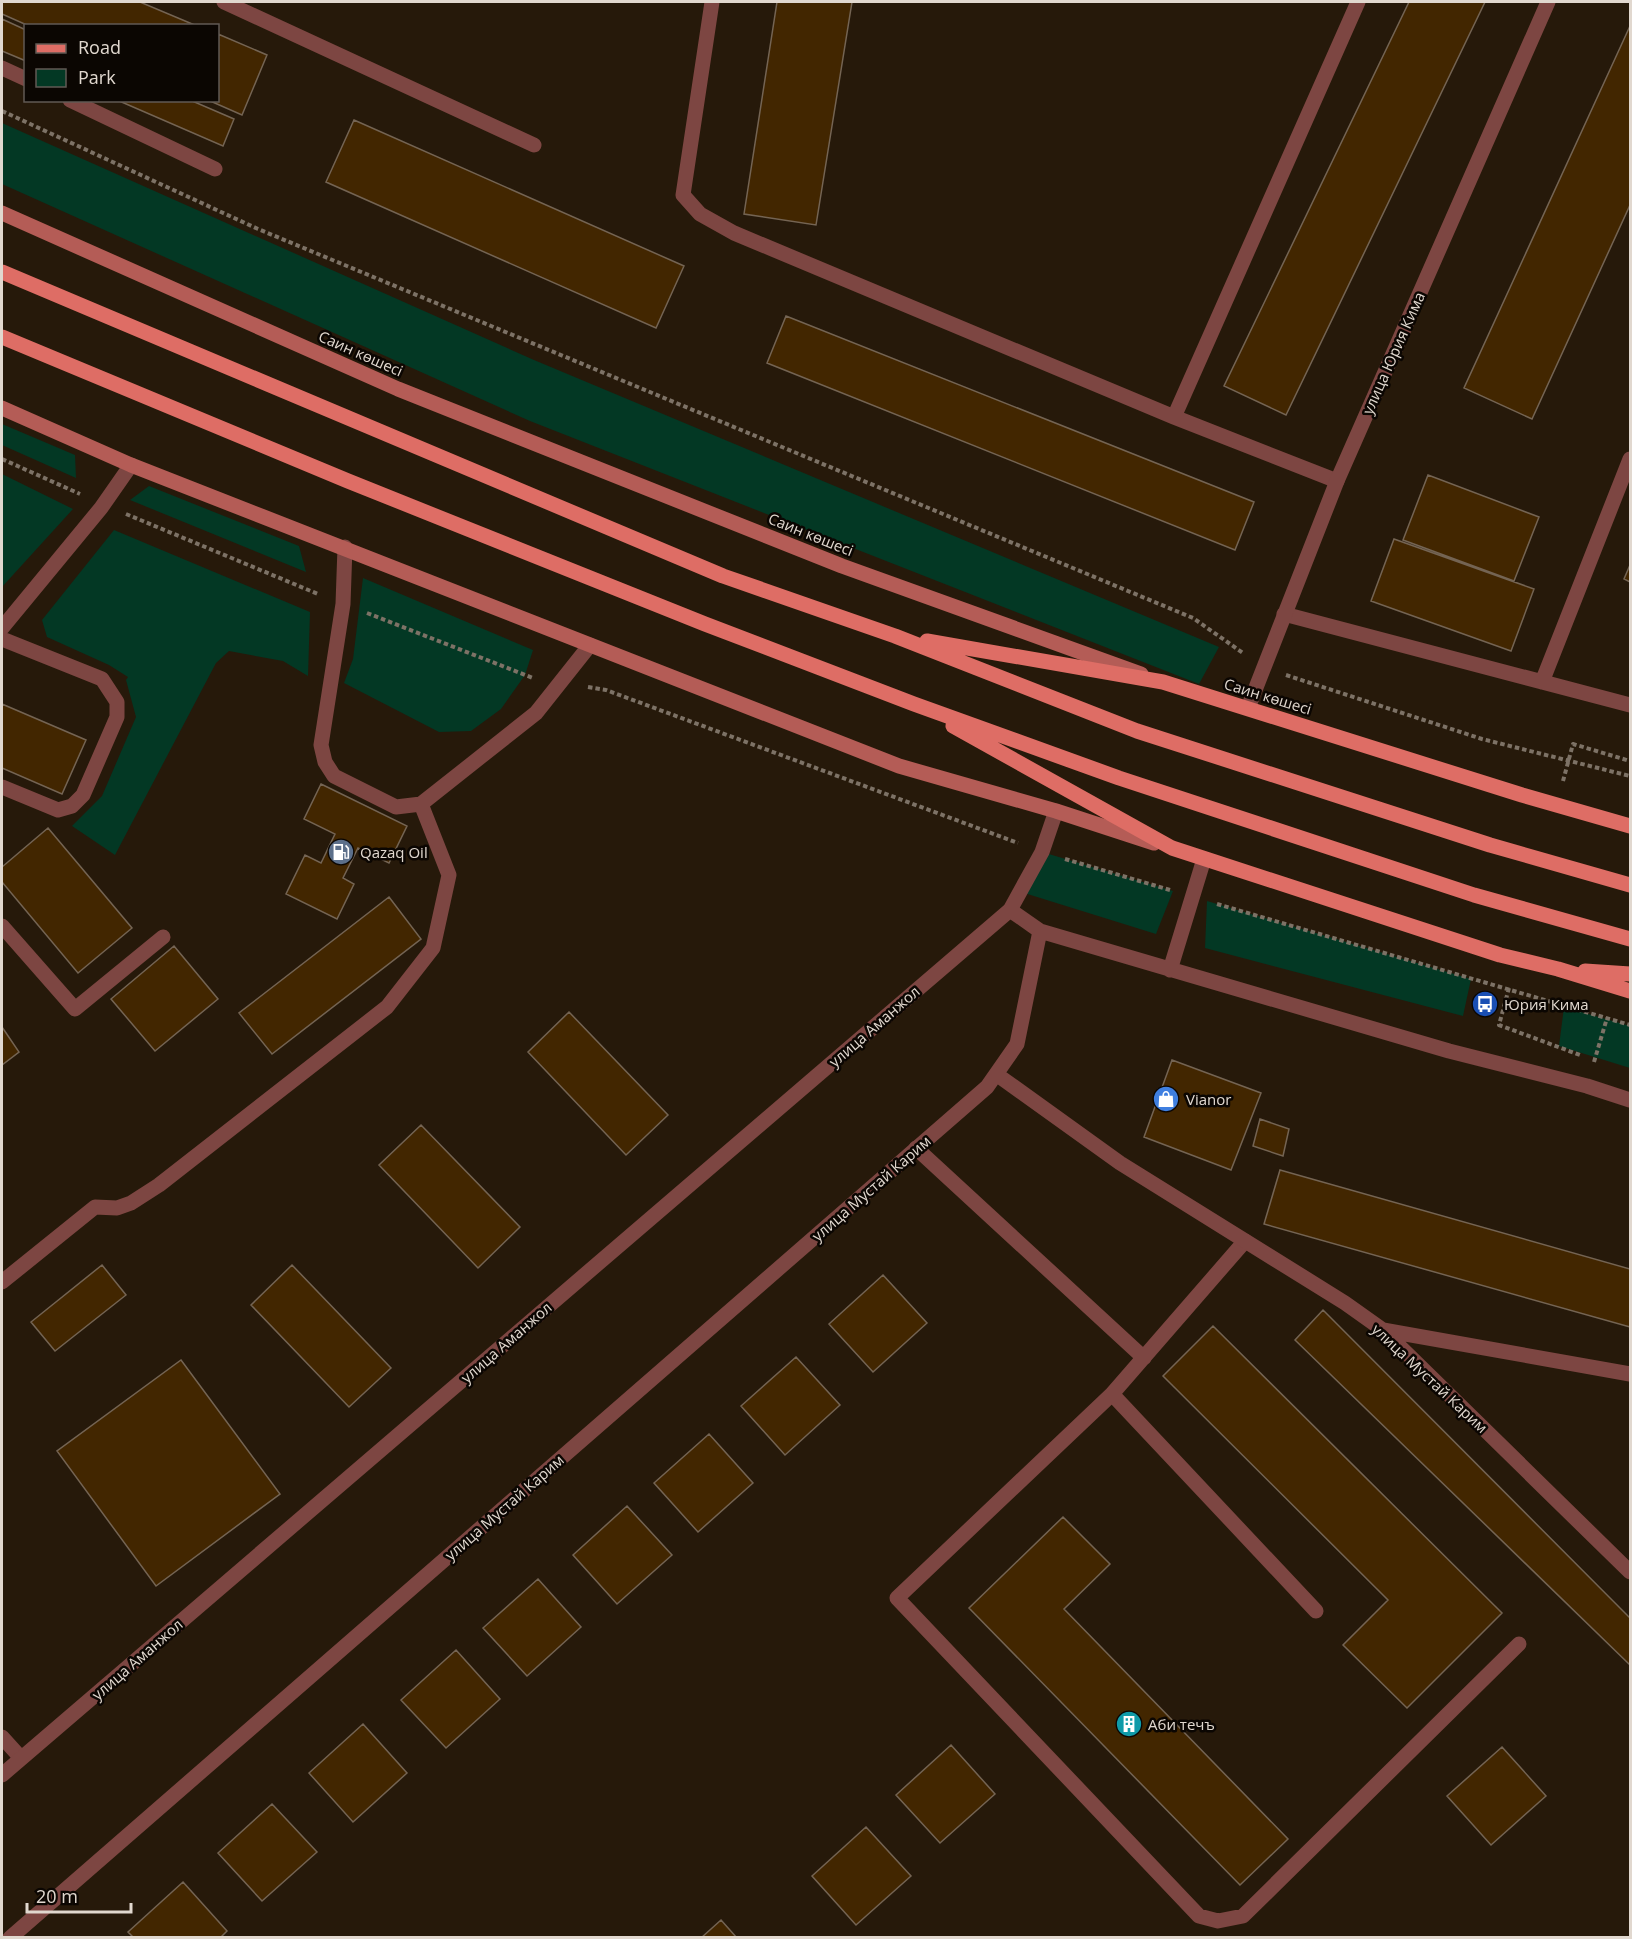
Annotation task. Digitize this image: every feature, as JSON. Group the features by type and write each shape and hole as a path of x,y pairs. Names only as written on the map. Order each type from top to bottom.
{"main road":[{"name":"Саин көшесі","path":"2,213 398,389 842,566 1163,682 1522,795 1630,826"},
{"path":"2,272 723,576 895,636 1137,730 1490,844 1630,885"},
{"path":"2,337 586,577 914,704 1119,778 1474,895 1630,939"},
{"path":"2,408 130,465 345,547 899,766 1056,811 1500,955 1558,969 1630,991"},
{"path":"895,636 1163,682"},
{"path":"914,704 1172,848"},
{"path":"1558,969 1630,974"}],"street":[{"path":"224,2 534,145"},
{"path":"712,2 683,195 700,214 734,233 1174,417 1337,481"},
{"path":"1174,417 1358,2"},
{"name":"улица Юрия Кима","path":"1248,708 1337,481 1548,2"},
{"path":"2,68 24,79"},
{"path":"74,102 215,169"},
{"path":"1542,682 1630,459"},
{"path":"2,627 101,508 130,465"},
{"path":"345,547 343,604 321,745 325,762 334,776 396,807 421,804 536,713 591,645"},
{"path":"1284,614 1630,705"},
{"path":"2,639 102,679 117,702 117,717 83,795 72,806 58,810 2,787"},
{"path":"2,1282 95,1207 117,1208 130,1203 159,1185 387,1007 433,948 449,875 421,804"},
{"path":"1056,811 1042,852 1010,910 1040,931 1449,1051 1587,1086 1630,1100"},
{"path":"1170,970 1204,859"},
{"name":"улица Аманжол","path":"2,1775 1010,910"},
{"path":"2,926 75,1009 163,937"},
{"name":"улица Мустай Карим","path":"10,1938 987,1087 1017,1044 1040,931"},
{"name":"улица Мустай Карим","path":"996,1074 1120,1163 1345,1303 1383,1330 1630,1572"},
{"path":"916,1148 1144,1358"},
{"path":"1245,1240 1112,1394 897,1598 1199,1916 1218,1921 1243,1916 1519,1644"},
{"path":"1383,1330 1630,1374"},
{"path":"1112,1394 1316,1611"},
{"path":"2,1737 21,1758"}],"path":[{"path":"2,111 258,229 1193,618 1264,668 1482,739 1630,776"},
{"path":"1573,744 1630,761"},
{"path":"1587,1086 1607,1018"},
{"path":"1499,1025 1587,1058"}],"green space":[{"path":"2,123 534,360 1219,647 1199,684 530,421 2,184"},
{"path":"2,424 75,455 76,478 2,445"},
{"path":"2,474 73,509 2,587"},
{"path":"149,486 299,546 306,572 130,500"},
{"path":"114,530 310,612 308,676 283,661 229,651 216,663 115,855 72,826 102,796 136,717 126,680 128,677 109,665 47,637 42,620"},
{"path":"363,578 533,650 525,675 501,709 471,731 439,732 344,683 353,659"},
{"path":"1042,852 1173,891 1156,934 1021,892"},
{"path":"1207,901 1471,979 1463,1016 1205,948"},
{"path":"1564,1007 1630,1026 1630,1068 1559,1046"}],"building":[{"path":"2,2 140,2 192,24 24,24 2,14"},
{"path":"777,2 852,2 816,225 744,214"},
{"path":"1409,2 1485,2 1286,415 1224,386"},
{"path":"2,19 24,29 24,60 2,51"},
{"path":"1630,26 1630,205 1532,419 1464,388"},
{"path":"219,34 267,55 242,115 213,102 219,102"},
{"path":"122,102 195,102 234,119 223,146"},
{"path":"354,120 684,266 656,328 326,182"},
{"path":"786,316 1254,502 1235,550 767,363"},
{"path":"1428,475 1539,517 1514,581 1403,540"},
{"path":"1394,539 1534,589 1511,651 1371,601"},
{"path":"1630,565 1630,582 1624,579"},
{"path":"2,704 86,740 62,794 2,768"},
{"name":"Qazaq Oil","path":"321,784 407,826 389,863 358,848 343,878 354,884 337,919 286,894 305,855 321,863 335,834 304,819"},
{"path":"48,828 132,928 78,973 2,882 2,867"},
{"path":"389,897 421,939 272,1054 239,1013"},
{"path":"174,946 218,999 155,1051 111,999"},
{"path":"569,1012 668,1115 626,1155 528,1052"},
{"path":"2,1027 19,1052 2,1065"},
{"path":"1172,1060 1261,1093 1231,1170 1144,1137"},
{"path":"1260,1119 1289,1129 1283,1156 1253,1146"},
{"path":"421,1125 520,1227 478,1268 379,1165"},
{"path":"1280,1170 1630,1269 1630,1327 1264,1224"},
{"path":"102,1265 126,1295 55,1351 31,1322"},
{"path":"292,1265 391,1368 349,1407 251,1305"},
{"path":"883,1275 927,1323 873,1372 829,1324"},
{"path":"1323,1310 1630,1618 1630,1665 1295,1340"},
{"path":"1213,1326 1502,1613 1407,1708 1343,1645 1388,1600 1163,1376"},
{"path":"796,1357 840,1405 785,1455 741,1406"},
{"path":"181,1360 280,1494 156,1586 57,1451"},
{"path":"709,1434 753,1483 698,1532 654,1483"},
{"path":"627,1506 672,1555 617,1604 573,1555"},
{"name":"Аби течъ","path":"1063,1517 1110,1564 1064,1609 1288,1839 1240,1885 969,1608"},
{"path":"538,1579 581,1627 527,1676 483,1628"},
{"path":"456,1650 500,1699 446,1748 401,1700"},
{"path":"363,1724 407,1773 353,1822 309,1773"},
{"path":"951,1745 995,1794 940,1843 896,1795"},
{"path":"1502,1747 1546,1796 1491,1845 1447,1796"},
{"path":"272,1804 317,1852 262,1901 218,1853"},
{"path":"866,1827 911,1876 856,1925 812,1876"},
{"path":"183,1882 227,1931 220,1938 134,1938 128,1932"},
{"path":"721,1920 737,1938 701,1938"}],"place":[{"name":"Qazaq Oil","path":"341,852"},
{"name":"Юрия Кима","path":"1485,1004"},
{"name":"Vianor","path":"1166,1099"},
{"name":"Аби течъ","path":"1129,1724"}]}
